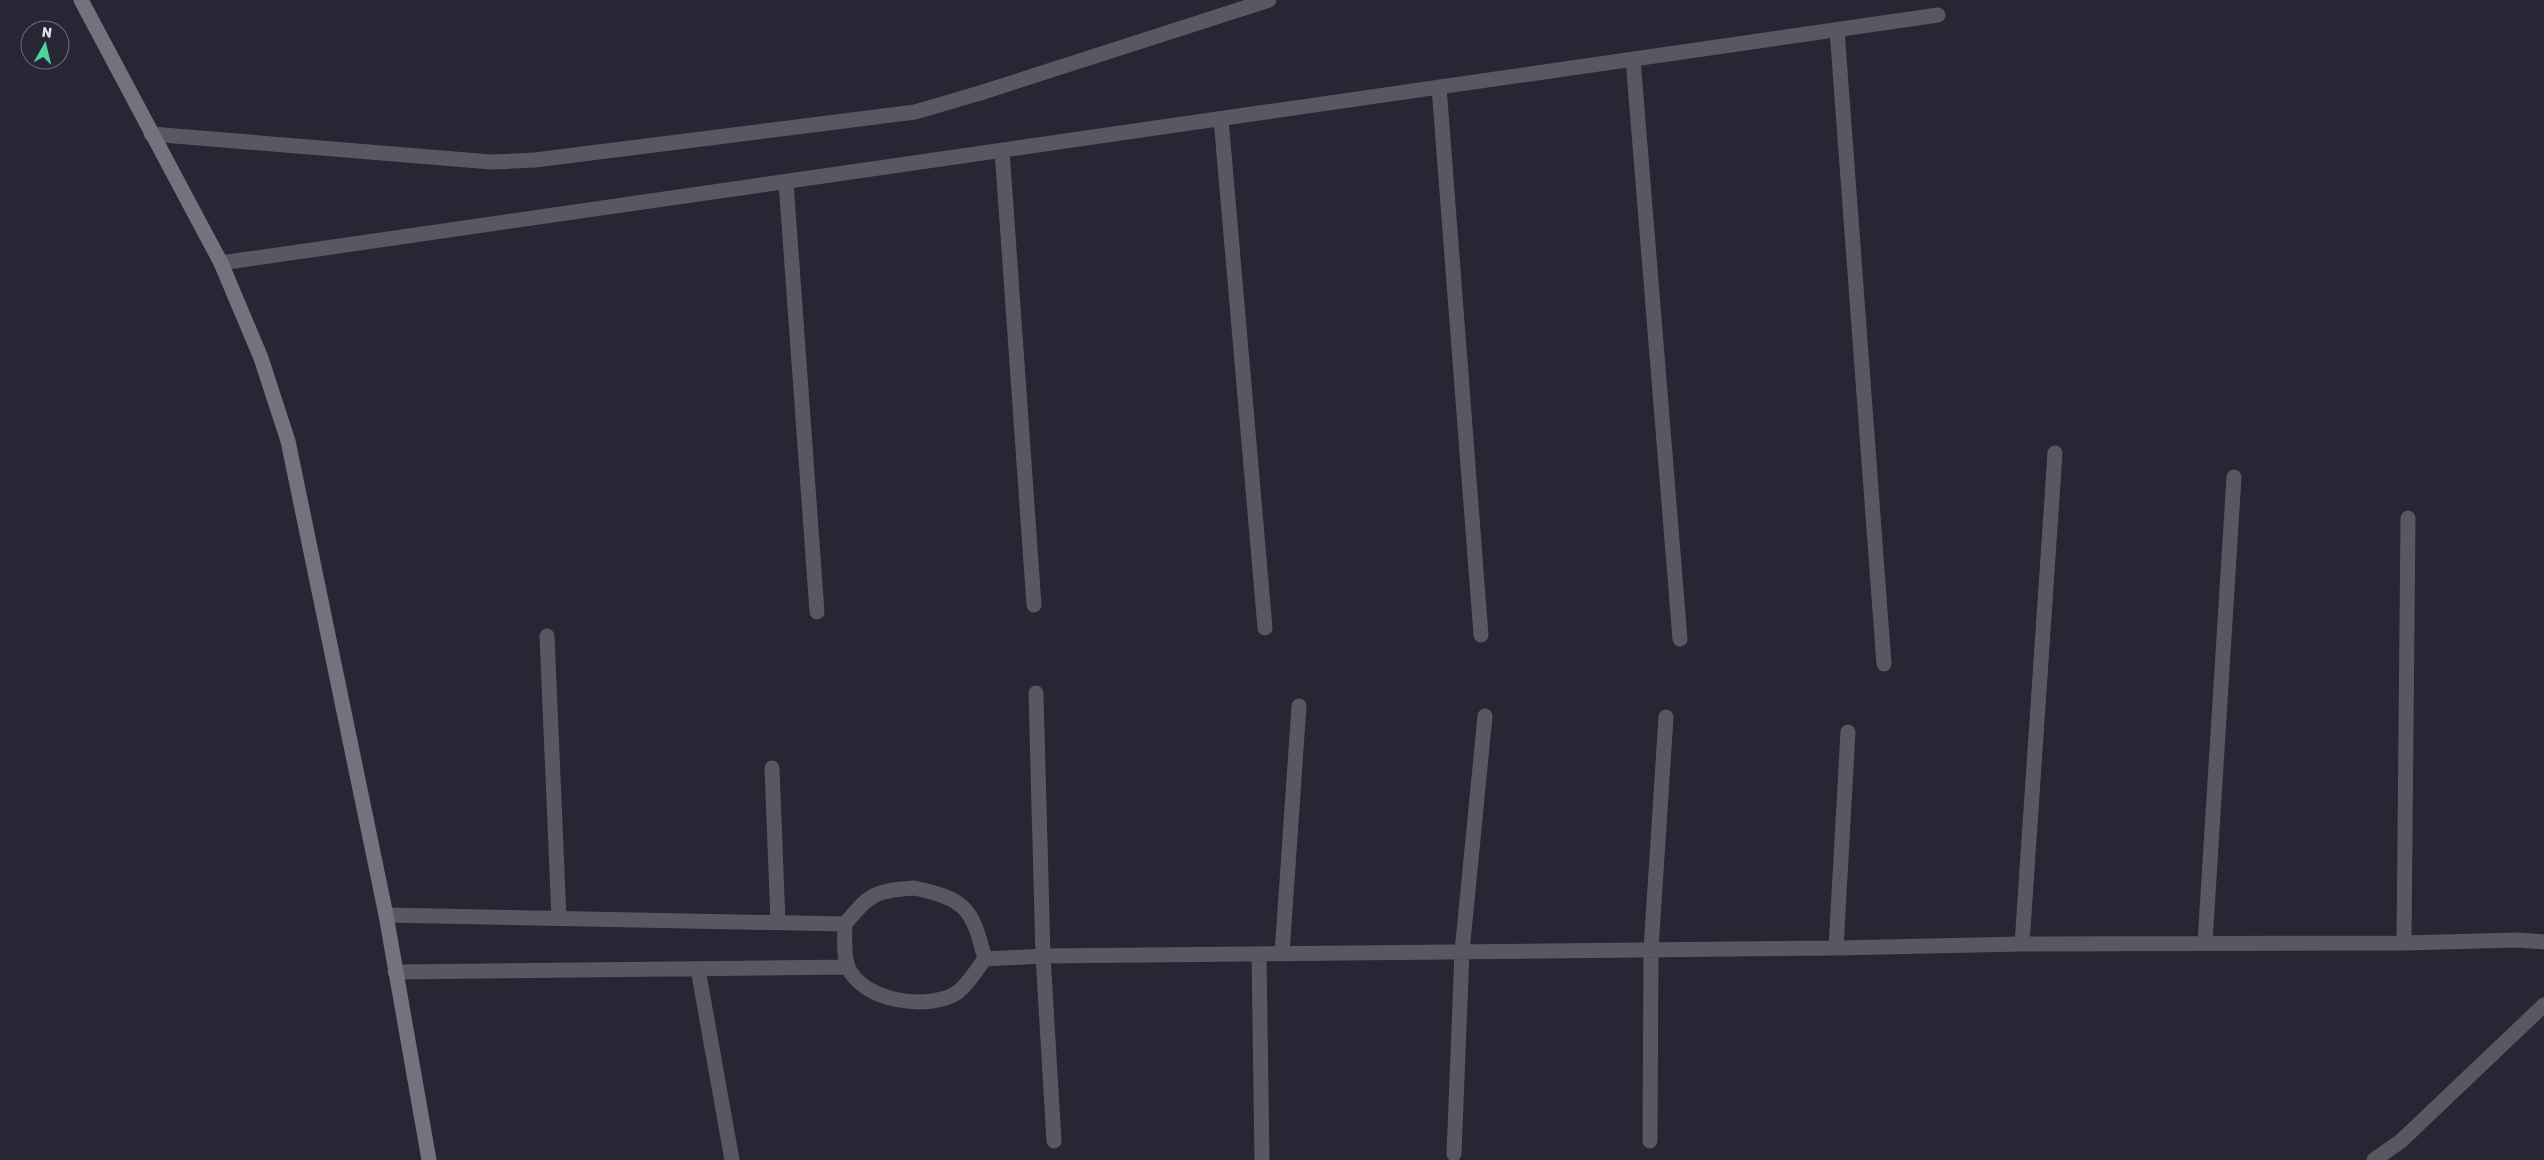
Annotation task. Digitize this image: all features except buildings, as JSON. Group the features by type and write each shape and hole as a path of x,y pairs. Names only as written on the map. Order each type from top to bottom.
{"street":[{"path":"82,0 151,134 221,263 261,358 288,441 386,915 429,1160"},
{"path":"151,134 491,162 535,160 915,112 1269,0"},
{"path":"221,263 1938,15"},
{"path":"1837,30 1884,664"},
{"path":"1634,59 1680,639"},
{"path":"1439,87 1481,634"},
{"path":"1222,119 1265,628"},
{"path":"1002,150 1034,605"},
{"path":"786,182 817,612"},
{"path":"2022,944 2055,453"},
{"path":"2204,943 2234,477"},
{"path":"2404,943 2408,518"},
{"path":"547,636 559,918"},
{"path":"1036,693 1042,956 1054,1140"},
{"path":"1282,954 1300,706"},
{"path":"1454,1154 1462,952 1485,716"},
{"path":"1650,1141 1651,950 1666,717"},
{"path":"1836,948 1848,732"},
{"path":"772,768 778,922"},
{"path":"985,959 976,924 963,906 941,894 914,888 884,890 862,904 845,924 848,967 862,985 884,996 908,1001 935,1001 958,992 985,959 1042,956 1836,948 2022,944 2404,943 2517,940 2544,942"},
{"path":"386,915 845,924"},
{"path":"1259,954 1262,1160"},
{"path":"395,972 848,967"},
{"path":"698,969 732,1160"},
{"path":"2374,1160 2401,1141 2544,1005"}]}
